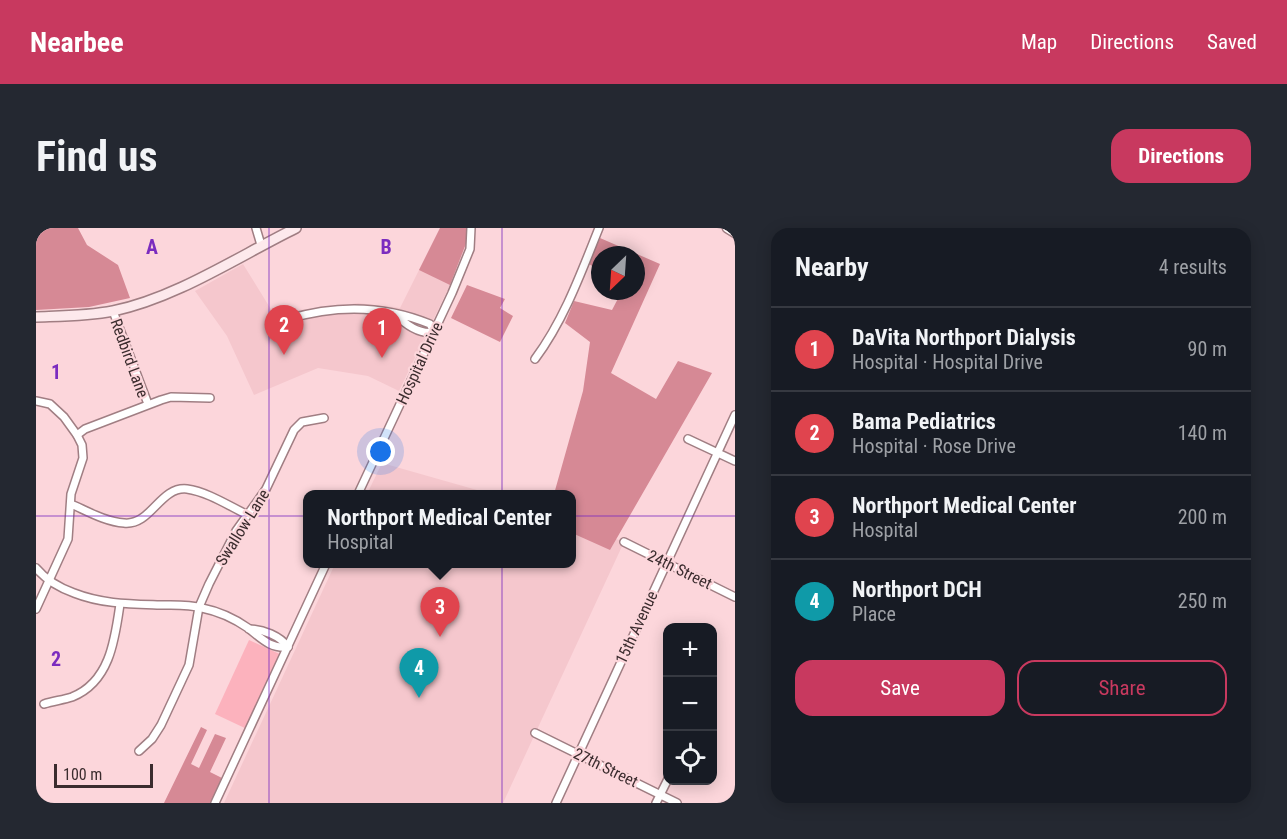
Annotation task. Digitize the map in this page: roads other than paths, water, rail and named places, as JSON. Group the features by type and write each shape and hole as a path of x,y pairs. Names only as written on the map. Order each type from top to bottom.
{"main road":[{"path":"36,317 113,311 157,298 296,228"}],"street":[{"path":"256,228 261,245"},
{"name":"Hospital Drive","path":"360,490 470,249 471,228"},
{"path":"535,359 550,339 568,304 599,228"},
{"path":"727,228 735,233"},
{"path":"288,319 364,308 395,314 403,322 425,334 434,332"},
{"name":"Redbird Lane","path":"113,311 148,404"},
{"path":"77,435 85,429 171,397 210,398"},
{"path":"36,401 50,404 57,410 82,445 82,458 73,485 68,539 36,609"},
{"name":"15th Avenue","path":"555,803 735,415"},
{"name":"Swallow Lane","path":"139,752 153,739 189,665 199,607 226,548 266,489 294,430 302,422 324,418"},
{"path":"688,439 735,461"},
{"path":"71,504 124,524 140,519 171,492 187,489 248,515"},
{"name":"24th Street","path":"624,542 735,597"},
{"path":"36,568 63,589 92,600 120,604 199,607 228,617 249,629 258,629 283,641 288,647"},
{"path":"215,803 324,568"},
{"path":"44,704 71,697 98,678 110,657 120,604"},
{"name":"27th Street","path":"536,733 677,803"},
{"path":"656,803 665,785"}],"waterway":[{"path":"36,237 44,228"}],"place":[{"name":"Bama Pediatrics","path":"284,355"},
{"name":"DaVita Northport Dialysis","path":"382,358"},
{"name":"Northport Medical Center","path":"440,637"},
{"name":"Northport DCH","path":"419,698"}]}
